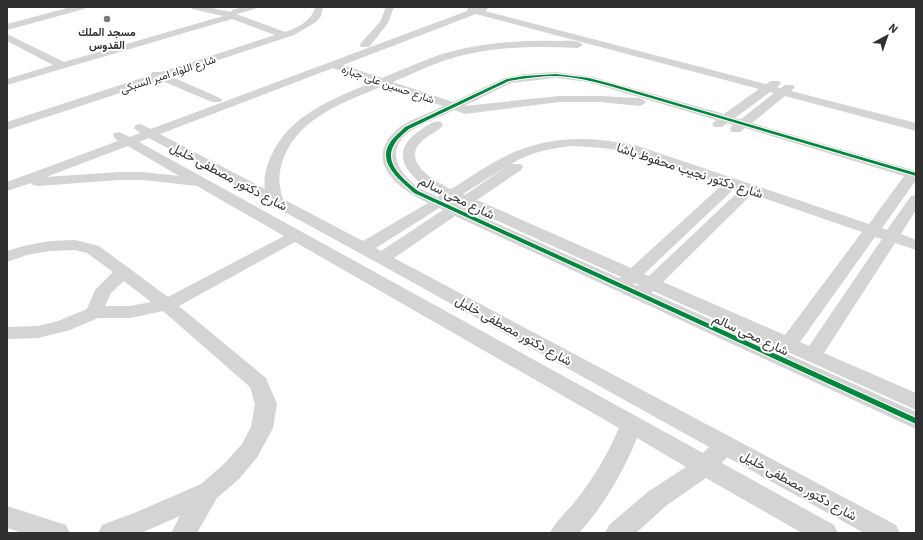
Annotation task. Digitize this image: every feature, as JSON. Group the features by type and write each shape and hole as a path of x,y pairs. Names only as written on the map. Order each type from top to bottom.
{"street":[{"path":"7,24 71,7"},
{"path":"7,27 81,7"},
{"path":"195,7 232,14 286,31"},
{"path":"217,7 232,14"},
{"path":"7,82 55,66 252,7"},
{"name":"شارع اللواء امير السبكى","path":"7,126 286,31 315,18 318,14 319,7"},
{"path":"365,45 380,28 389,13 390,7"},
{"path":"9,183 135,135 333,65 473,8 623,50 916,119"},
{"path":"135,135 221,98 365,45 473,8 779,87 916,127"},
{"name":"شارع اللواء امير السبكى","path":"286,31 301,19 306,12"},
{"path":"7,37 55,66"},
{"path":"276,200 271,186 272,172 281,146 289,135 317,112 388,80 445,56 490,48 555,44 623,50"},
{"path":"7,45 55,66"},
{"name":"شارع حسين على جباره","path":"344,60 388,80"},
{"name":"شارع حسين على جباره","path":"333,65 388,80 463,106"},
{"path":"7,77 55,66"},
{"path":"162,73 221,98"},
{"name":"شارع اللواء امير السبكى","path":"7,120 162,73"},
{"name":"شارع محى سالم","path":"463,106 508,80 524,77 556,75 589,80 913,178"},
{"name":"شارع محى سالم","path":"722,121 643,102 583,84 568,82 540,82 512,88 407,128 396,137 389,147 388,157 392,167 402,180 416,192 452,202 626,281 788,345 916,402"},
{"path":"722,121 779,87"},
{"path":"738,126 779,87"},
{"path":"463,106 558,99 600,99 643,102"},
{"name":"شارع دكتور مصطفى خليل","path":"135,135 204,183 825,533"},
{"name":"شارع دكتور مصطفى خليل","path":"135,135 276,200 887,533"},
{"name":"شارع دكتور نجيب محفوظ باشا","path":"364,248 535,157 576,146 648,158 869,234 888,240 916,245"},
{"path":"9,183 119,176 143,176 204,183"},
{"path":"788,345 869,234 913,178"},
{"path":"626,281 738,189"},
{"path":"645,289 738,189"},
{"path":"812,356 916,199"},
{"name":"شارع دكتور نجيب محفوظ باشا","path":"382,258 452,202"},
{"path":"7,333 38,332 63,326 95,312 130,312 167,305 297,235"},
{"name":"شارع دكتور نجيب محفوظ باشا","path":"888,240 916,255"},
{"path":"7,257 23,251 50,246 75,245 93,249 167,305 259,383 266,404 262,428 250,450 232,471 209,491 184,533"},
{"path":"95,312 96,302 102,291 124,272"},
{"name":"شارع محى سالم","path":"645,289 916,421"},
{"path":"562,533 580,515 598,492 618,458 632,424"},
{"path":"618,533 658,498 706,466 724,444"},
{"path":"111,533 148,519 209,491"},
{"path":"7,518 57,533"}],"cycle path":[{"path":"916,175 611,85 589,79 556,75 524,77 508,80 407,128 397,137 388,154 389,162 393,169 416,192 916,421"}],"place":[{"name":"مسجد الملك القدوس","path":"107,19"}]}
